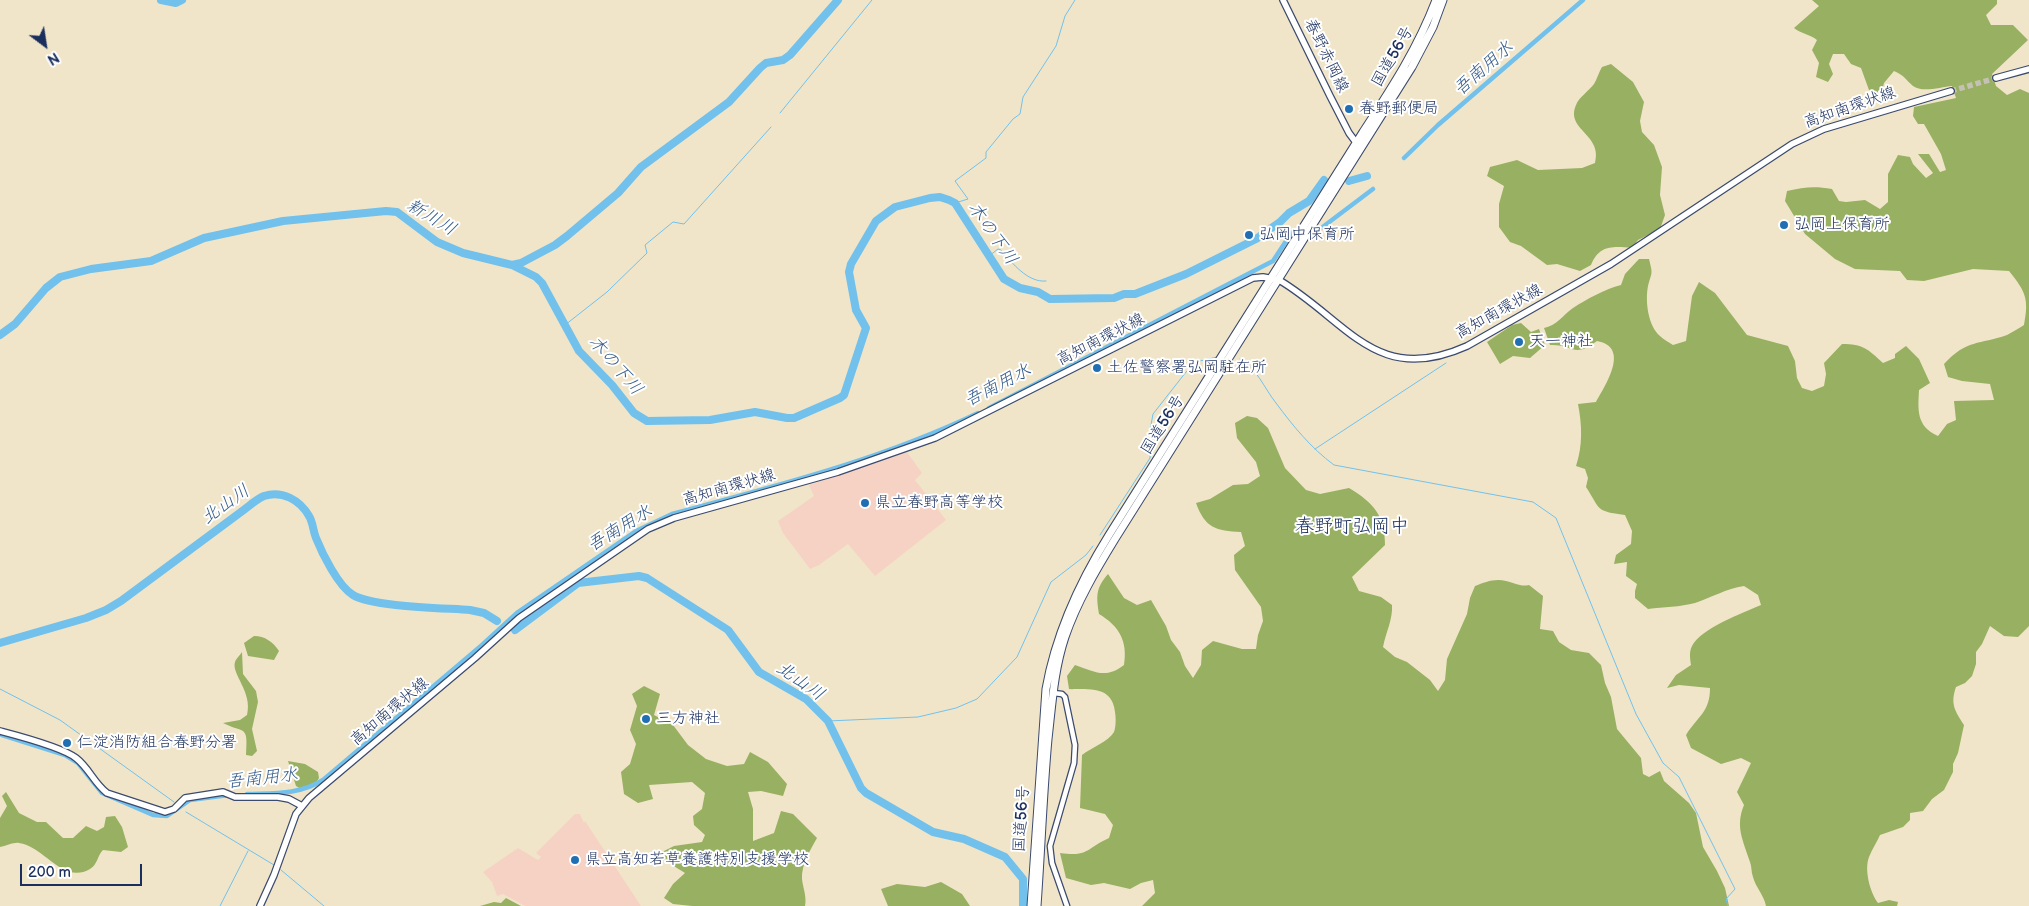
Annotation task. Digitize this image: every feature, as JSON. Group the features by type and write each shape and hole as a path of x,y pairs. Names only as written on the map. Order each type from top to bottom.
{"highway":[{"name":"国道56号","path":"1037,906 1053,693 1057,664 1064,638 1086,589 1115,539 1406,66 1427,24 1436,0"},
{"name":"国道56号","path":"1358,146 1412,67 1433,27 1443,0"},
{"name":"国道56号","path":"1030,906 1044,702 1051,661 1069,610 1098,553 1275,279"}],"main road":[{"name":"春野赤岡線","path":"1283,0 1310,56 1358,146"},
{"path":"1996,78 2029,69"},
{"name":"高知南環状線","path":"260,906 274,875 296,814 302,806 519,618 648,529 674,518 838,472 936,438 1253,278 1275,279 1372,348 1389,356 1417,360 1449,355 1611,264 1800,140 1844,122 1951,91"},
{"path":"0,732 67,753 81,762 100,788 159,812 170,811 181,800 190,796 278,796 302,806"}],"street":[{"path":"1053,693 1062,694 1065,697 1075,744 1072,773 1050,846 1052,863 1067,906"}],"shaded area":[{"path":"907,452 922,473 915,480 946,520 875,576 848,544 819,565 810,569 783,533 778,521 814,496 809,485"},
{"name":"県立高知若草養護特別支援学校","path":"575,814 580,814 584,823 585,821 641,906 525,906 503,894 497,896 492,882 483,872 518,848 538,860 541,857 536,853"}],"green space":[{"path":"1812,0 1997,0 1997,4 1986,15 1991,25 2013,25 2028,40 1992,74 1996,86 2007,95 2020,89 2029,93 2029,626 2018,637 2004,636 1990,626 1976,652 1976,664 1972,676 1965,683 1956,687 1954,693 1954,707 1964,725 1958,753 1953,764 1953,772 1944,790 1932,799 1923,811 1910,813 1910,820 1903,827 1880,835 1869,857 1867,868 1869,881 1878,903 1889,900 1898,902 1897,906 1766,906 1752,875 1751,864 1740,827 1741,813 1744,805 1737,792 1751,763 1741,758 1721,764 1691,748 1686,735 1706,708 1710,688 1679,685 1667,688 1676,675 1691,665 1690,651 1697,639 1713,627 1761,605 1758,595 1744,586 1725,591 1695,603 1648,609 1635,598 1637,584 1626,576 1627,562 1614,564 1616,555 1631,544 1632,531 1625,515 1608,512 1597,505 1586,487 1588,478 1585,469 1576,466 1581,435 1578,404 1596,402 1613,368 1614,359 1612,351 1607,345 1597,341 1578,350 1550,345 1544,328 1552,325 1573,308 1590,298 1621,285 1625,274 1639,259 1649,259 1652,273 1648,286 1648,313 1656,332 1673,345 1686,341 1692,296 1699,282 1715,293 1747,335 1788,346 1795,361 1797,378 1802,388 1812,391 1824,386 1826,374 1824,363 1842,344 1865,348 1883,363 1895,358 1895,354 1906,346 1919,359 1930,383 1919,390 1918,404 1922,422 1931,432 1938,436 1947,424 1956,420 1954,401 1994,400 1990,384 1962,381 1948,377 1944,364 1967,346 2007,335 2024,325 2025,296 2023,290 2009,271 1973,269 1924,281 1907,280 1900,271 1855,269 1835,259 1805,234 1785,201 1787,191 1820,187 1832,189 1839,201 1865,200 1880,209 1888,202 1888,174 1898,155 1910,157 1913,164 1926,178 1933,173 1918,154 1929,154 1940,172 1946,170 1941,154 1924,124 1918,124 1913,116 1914,107 1956,98 1952,86 1926,89 1917,88 1894,71 1884,83 1881,95 1869,90 1861,68 1851,64 1844,54 1833,54 1829,64 1833,74 1828,82 1816,77 1819,63 1812,50 1817,40 1794,28 1819,6"},
{"path":"1611,64 1633,82 1644,102 1640,121 1642,132 1654,145 1662,167 1660,195 1665,215 1660,229 1638,240 1632,248 1613,247 1602,250 1594,258 1591,265 1580,271 1557,264 1547,265 1521,246 1510,242 1499,227 1499,204 1504,186 1487,176 1490,167 1517,160 1538,170 1582,168 1595,163 1596,153 1594,145 1575,121 1574,113 1577,102 1594,84 1602,67"},
{"path":"1521,323 1531,332 1539,329 1545,345 1530,358 1513,356 1500,364 1487,342 1512,325"},
{"path":"1247,416 1257,418 1268,428 1285,468 1306,490 1320,494 1349,488 1365,499 1376,511 1383,526 1385,545 1352,577 1359,591 1381,597 1392,605 1383,647 1395,657 1407,662 1430,680 1438,691 1445,680 1447,659 1467,614 1470,598 1475,586 1490,581 1502,580 1520,585 1529,585 1543,596 1540,629 1553,631 1559,642 1571,650 1589,653 1601,665 1605,683 1611,697 1617,729 1641,758 1643,774 1649,777 1660,771 1664,781 1689,803 1696,813 1703,847 1725,888 1729,906 1142,906 1155,893 1153,880 1141,883 1130,889 1104,883 1091,885 1066,878 1060,853 1077,854 1086,851 1109,838 1113,825 1105,814 1080,808 1082,755 1114,732 1116,720 1113,703 1104,693 1098,691 1069,689 1067,676 1075,665 1095,672 1106,673 1112,672 1124,665 1125,649 1123,641 1117,629 1099,614 1098,592 1101,583 1108,574 1124,598 1137,605 1151,600 1193,678 1201,665 1202,650 1213,641 1242,649 1256,649 1263,621 1261,607 1235,570 1234,555 1245,546 1241,532 1225,531 1212,526 1203,518 1196,503 1210,499 1233,485 1248,484 1260,476 1256,462 1237,438 1235,423"},
{"path":"254,636 265,638 277,648 279,651 274,660 248,656 244,643"},
{"path":"242,652 243,674 256,691 258,702 252,729 257,751 252,756 246,755 244,732 223,723 240,720 247,715 248,707 245,691 235,667 236,661"},
{"path":"644,686 660,694 654,715 673,725 688,745 706,759 727,766 744,764 750,752 768,762 787,784 783,796 761,791 748,792 753,809 753,841 774,833 781,811 793,814 817,838 803,868 802,879 806,899 805,906 692,906 673,904 664,898 673,884 685,873 656,855 674,846 702,842 705,835 694,825 693,816 702,809 705,793 692,782 649,785 653,799 638,803 624,794 621,772 630,764 636,744 630,730 637,706 632,694"},
{"path":"288,761 305,764 318,772 319,778 314,786 303,790 296,786"},
{"path":"6,792 19,813 37,822 46,822 63,838 73,838 86,826 97,831 104,827 106,817 115,816 122,827 128,847 121,852 103,850 93,867 80,873 62,869 28,846 17,843 0,847 0,818 7,806 2,796"},
{"path":"941,882 962,894 970,906 888,906 881,889 897,884 925,887"},
{"path":"506,898 521,906 480,906 494,902 501,903"}],"waterway":[{"path":"161,0 176,3 182,0"},
{"name":"新川川","path":"0,335 15,324 46,288 60,277 91,269 151,261 204,238 283,221 386,211 397,212 437,242 463,253 512,265 521,263 555,245 567,236 618,193 641,167 729,102 766,63 783,60 790,55 838,0"},
{"path":"780,113 872,0"},
{"path":"955,203 968,199 955,181 986,158 986,152 1013,119 1020,114 1023,97 1056,46 1065,16 1075,0"},
{"name":"吾南用水","path":"1404,158 1438,125 1583,0"},
{"path":"565,325 607,292 647,253 645,245 673,222 684,224 771,127"},
{"name":"木の下川","path":"1349,181 1367,176"},
{"name":"木の下川","path":"512,265 536,277 542,283 579,351 612,385 634,413 647,421 710,420 755,412 794,418 844,395 866,328 856,310 849,272 851,264 876,221 895,207 930,198 940,197 949,200 955,203 1004,279 1020,288 1038,292 1050,299 1114,298 1124,294 1135,294 1186,274 1256,239 1289,213 1309,201 1324,180"},
{"name":"吾南用水","path":"1320,229 1373,189"},
{"name":"吾南用水","path":"989,408 1273,261 1292,232"},
{"path":"989,256 998,249 1001,250 1021,271 1033,279 1046,281"},
{"path":"1100,535 1150,458 1153,414 1186,372 1200,361 1217,357"},
{"path":"1240,359 1256,373 1276,403 1303,436 1334,465 1533,502 1556,518 1636,714 1663,763 1679,777 1735,889 1726,899 1728,906"},
{"path":"1315,449 1446,363"},
{"name":"吾南用水","path":"247,794 296,791 323,780 482,645 518,612 636,531 672,514 789,482 866,458 941,430 978,413"},
{"name":"北山川","path":"0,643 86,618 106,610 121,601 256,500 271,494 284,495 301,505 309,516 315,535 331,569 347,591 353,595 376,602 427,608 470,610 484,613 497,621"},
{"path":"828,721 918,717 956,708 977,699 1017,657 1051,582 1086,555 1093,546"},
{"name":"北山川","path":"515,630 578,583 639,576 647,578 728,630 759,672 806,699 828,721 861,788 866,793 933,832 964,839 1005,857 1023,879 1023,906"},
{"path":"0,689 60,720 174,802"},
{"name":"吾南用水","path":"2,735 65,755 78,763 102,793 153,815 167,816 190,800 229,795"},
{"path":"186,812 274,865"},
{"path":"220,906 248,851"},
{"path":"281,870 324,906"}],"tunnel":[{"path":"1951,91 1996,78"}],"place":[{"name":"春野郵便局","path":"1349,109"},
{"name":"弘岡上保育所","path":"1784,225"},
{"name":"弘岡中保育所","path":"1249,235"},
{"name":"天一神社","path":"1519,342"},
{"name":"土佐警察署弘岡駐在所","path":"1097,368"},
{"name":"県立春野高等学校","path":"865,503"},
{"name":"三方神社","path":"646,719"},
{"name":"仁淀消防組合春野分署","path":"67,743"},
{"name":"県立高知若草養護特別支援学校","path":"575,860"}],"district":[{"name":"春野町弘岡中","path":"1352,527"}]}
